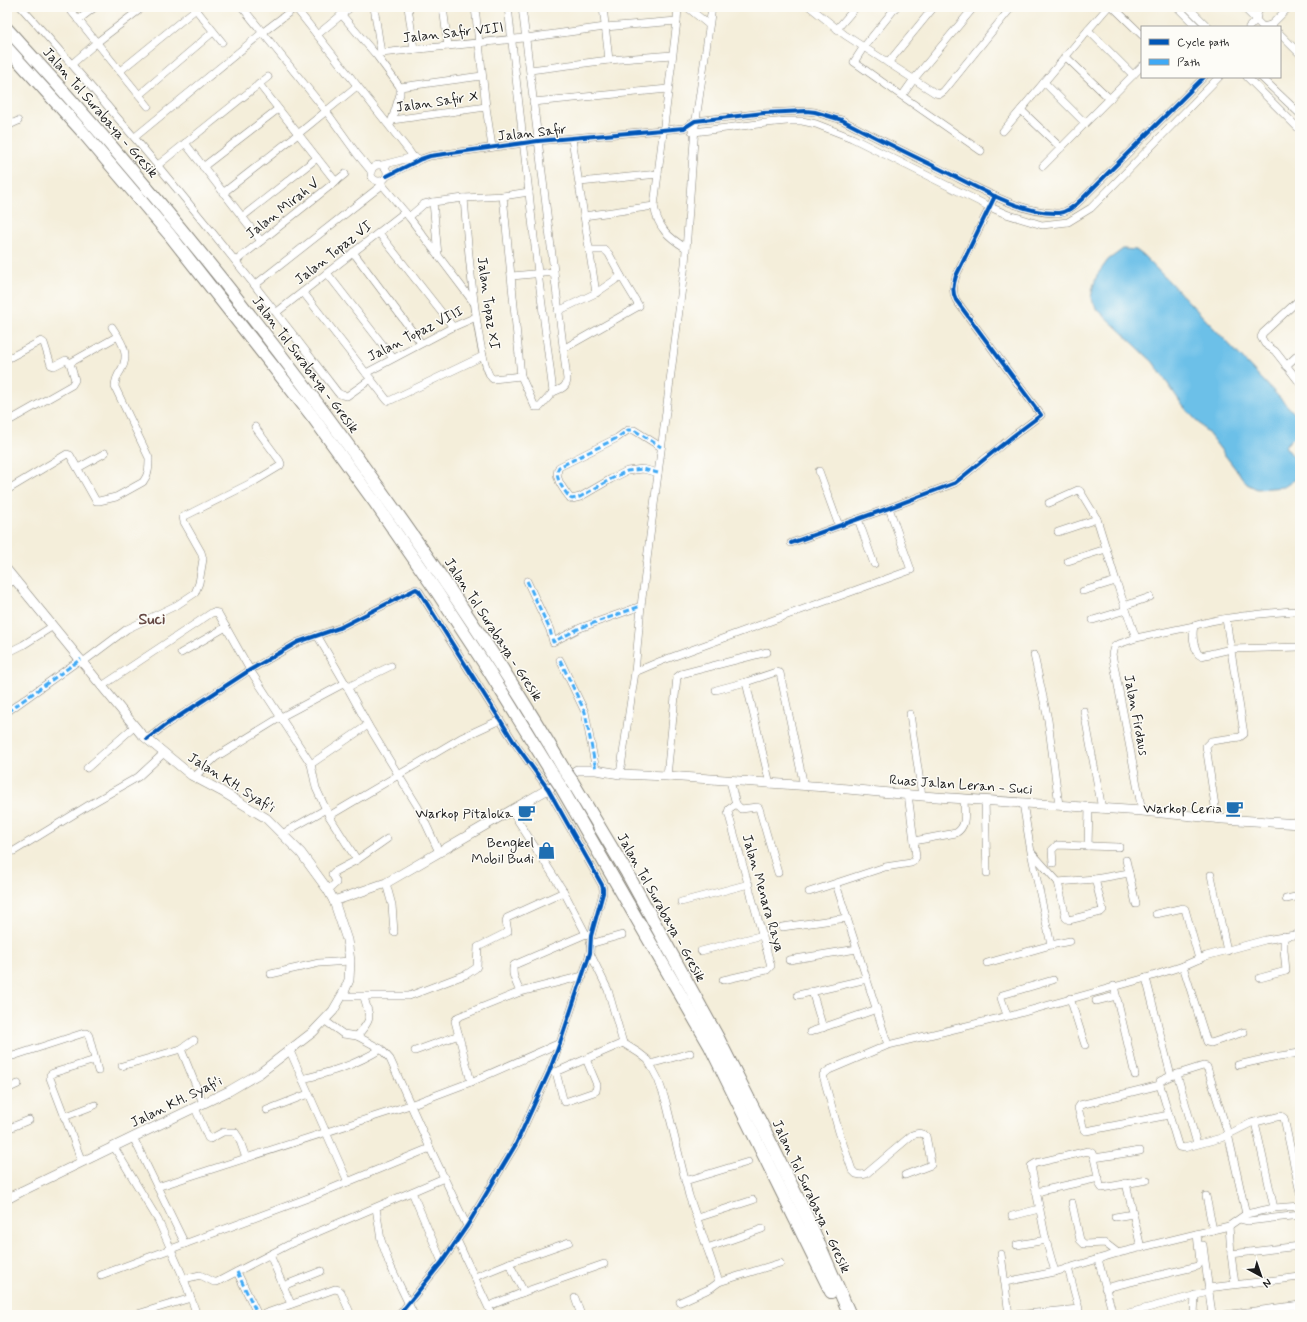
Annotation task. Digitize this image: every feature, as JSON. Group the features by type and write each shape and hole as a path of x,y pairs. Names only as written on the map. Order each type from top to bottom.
{"highway":[{"name":"Jalan Tol Surabaya - Gresik","path":"7,29 130,167 294,372 414,537 524,702 571,774 718,1038 809,1221 850,1315"},
{"name":"Jalan Tol Surabaya - Gresik","path":"7,48 81,130 169,234 312,416 376,504 437,592 489,671 558,783 710,1046 831,1291 841,1315"}],"main road":[{"name":"Jalan KH. Syafi'i","path":"7,570 11,582 53,626 147,739 194,777 222,791 266,818 301,853 328,890 334,901 346,940 350,961 349,980 342,996 333,1010 313,1032 260,1073 229,1091 22,1191 7,1200"},
{"name":"Ruas Jalan Leran - Suci","path":"571,774 596,770 620,774 804,786 922,796 1142,811 1217,819 1300,824"},
{"path":"334,901 386,883 548,789 571,774"}],"street":[{"path":"22,7 158,165 277,312 338,393 347,396 371,380"},
{"path":"68,7 148,106"},
{"path":"78,20 95,7"},
{"path":"72,64 96,43 143,7"},
{"path":"242,7 326,112 371,171 373,178 381,183 407,214 474,304"},
{"path":"135,137 295,7 357,86 391,123 413,160"},
{"path":"317,35 351,7"},
{"path":"374,7 379,54"},
{"path":"408,7 414,49"},
{"path":"443,7 448,46"},
{"path":"475,7 482,76 492,147"},
{"path":"508,7 553,392"},
{"path":"503,196 521,376 535,407 540,407 553,392 564,387 567,383 522,7"},
{"path":"603,7 609,60"},
{"path":"678,7 678,21 672,55 654,206 656,218 662,228 671,238 686,248"},
{"path":"687,7 710,25"},
{"path":"620,774 635,672 641,606 686,248 695,121 712,7"},
{"path":"838,29 856,7"},
{"path":"896,7 863,48 854,60 854,63 981,151"},
{"path":"888,63 934,7"},
{"path":"902,96 914,79 974,7"},
{"path":"814,8 863,48 935,93 942,93 1010,10 1010,7"},
{"path":"1003,131 1108,7"},
{"path":"1112,7 1141,34"},
{"path":"1177,7 1196,26"},
{"path":"1188,7 1207,26"},
{"path":"1243,7 1256,20 1268,26 1288,7"},
{"path":"1250,26 1256,20 1258,11 1262,7"},
{"path":"120,72 195,8 222,42"},
{"path":"341,14 379,54 400,87 400,94 391,123"},
{"name":"Jalan Safir VIII","path":"379,54 526,38 605,27 678,21"},
{"path":"1088,30 1133,75"},
{"path":"138,95 213,32"},
{"path":"1281,35 1298,49"},
{"path":"530,70 609,60 672,55"},
{"path":"1065,56 1110,99"},
{"path":"1043,166 1141,67"},
{"path":"400,87 482,76"},
{"path":"158,165 268,77"},
{"path":"684,128 695,121 764,113 815,112 842,120 995,196 1043,212 1062,213 1074,207 1203,78"},
{"path":"684,128 694,132 787,121 816,124 852,138 990,207 1006,214 1042,225 1068,222 1091,208 1218,78"},
{"path":"1248,78 1300,130"},
{"path":"1262,78 1300,114"},
{"path":"1044,82 1085,123"},
{"path":"259,84 336,182"},
{"path":"223,193 357,86"},
{"path":"533,102 668,89"},
{"name":"Jalan Safir X","path":"391,123 486,107"},
{"path":"203,167 278,109"},
{"path":"1021,110 1061,148"},
{"path":"7,126 18,121"},
{"name":"Jalan Safir","path":"382,165 421,159 430,156 538,141 684,128"},
{"path":"572,139 580,182 596,293"},
{"path":"185,143 261,241"},
{"path":"242,216 317,158"},
{"name":"Jalan Safir","path":"387,176 413,160"},
{"path":"255,285 381,183 387,176 387,170 382,165 377,165 371,171"},
{"name":"Jalan Mirah V","path":"236,261 345,174"},
{"path":"580,182 658,174"},
{"path":"438,256 433,202 464,198 503,196 529,192"},
{"path":"791,543 858,520 955,483 1041,415 956,300 954,295 953,287 956,276 995,196"},
{"name":"Jalan Topaz XI","path":"464,198 474,304 483,356 489,377 492,379 521,376"},
{"name":"Jalan Topaz VI","path":"277,312 379,233 424,204 433,202"},
{"path":"584,216 654,206"},
{"path":"379,233 453,327"},
{"path":"563,349 639,306 609,254 605,250 589,250"},
{"path":"353,252 421,343"},
{"path":"512,276 554,272"},
{"path":"327,273 393,358"},
{"path":"558,311 596,293 621,276"},
{"path":"303,292 387,400 392,401 483,356"},
{"path":"1300,299 1263,333 1261,337 1265,344 1275,351 1300,383"},
{"name":"Jalan Topaz VIII","path":"366,373 421,343 476,317"},
{"path":"7,490 67,454 70,455 78,468 93,498 99,501 116,497 143,482 150,469 149,458 115,387 116,378 125,363 126,354 123,345 112,327"},
{"path":"70,363 118,336"},
{"path":"7,359 41,340 44,343 51,365 54,366 66,360 70,363 75,380 73,384 7,422"},
{"path":"1286,366 1300,353"},
{"path":"7,712 126,629 177,605 195,593 199,583 203,559 201,552 184,522 183,517 255,481 280,466 280,461 255,427"},
{"path":"658,473 643,469 627,471 580,497 572,499 559,481 557,471 559,467 617,438 628,430 634,430 661,447"},
{"path":"78,468 105,453"},
{"path":"819,470 839,526"},
{"path":"1049,503 1080,490 1097,519 1136,638"},
{"path":"635,672 661,660 911,570 889,508"},
{"path":"1058,532 1097,519"},
{"path":"858,520 874,564"},
{"path":"1068,562 1106,549"},
{"path":"1083,590 1116,580"},
{"path":"527,581 550,630 553,642 580,628 641,606"},
{"path":"147,739 167,724 250,670 298,642 340,628 416,590 419,591 514,742 548,789 604,889 589,935"},
{"path":"1093,620 1150,597"},
{"name":"Jalan Firdaus","path":"1142,811 1112,654 1114,647 1136,638 1199,624 1286,611 1300,612"},
{"path":"102,686 213,612 218,613 250,670 311,764 316,788 329,816 357,860"},
{"path":"1217,819 1206,746 1211,740 1240,737 1244,734 1226,619"},
{"path":"7,653 53,626"},
{"path":"1194,626 1193,631 1195,644 1198,654 1201,656 1231,649 1300,647"},
{"path":"181,653 226,627"},
{"path":"317,635 368,726 418,807 439,852"},
{"path":"667,776 677,677 681,674 767,652"},
{"path":"1034,655 1048,720 1059,805"},
{"path":"560,660 585,712 596,770"},
{"path":"194,777 216,757 281,716 346,685 391,666"},
{"path":"716,690 776,672 780,673 804,786"},
{"path":"746,682 770,784"},
{"path":"1084,711 1102,808"},
{"path":"910,714 922,796"},
{"path":"329,816 461,738 500,720"},
{"path":"87,768 135,726"},
{"path":"311,764 368,726"},
{"path":"14,851 138,776 164,753"},
{"path":"730,781 736,804 741,809 759,808 778,874"},
{"path":"809,892 885,867 911,863 914,861 916,857 908,794"},
{"path":"914,841 956,833 959,831 964,822 964,799"},
{"path":"985,800 987,873"},
{"path":"1023,803 1030,852 1052,945"},
{"name":"Jalan Menara Raya","path":"723,980 770,968 771,966 728,812 729,809 736,804"},
{"path":"282,834 326,808"},
{"path":"1088,846 1089,808"},
{"path":"399,1315 442,1262 467,1226 516,1144 552,1072 560,1043 590,953 589,935 564,892 511,810"},
{"path":"328,890 336,883 336,880 332,874 334,872 357,860 387,839"},
{"path":"1053,863 1052,850 1057,845 1119,847"},
{"path":"1030,852 1058,882 1066,918 1069,920 1101,912 1103,910 1095,879"},
{"path":"1126,860 1136,904"},
{"path":"1035,870 1045,867"},
{"path":"1058,882 1095,879 1129,873"},
{"path":"1211,875 1227,951"},
{"path":"386,883 392,905 394,932"},
{"path":"681,902 748,884"},
{"path":"836,884 888,1046"},
{"path":"342,996 409,996 467,974 478,966 478,947 508,932 506,921 507,918 564,892"},
{"path":"1286,899 1300,896"},
{"path":"1156,914 1183,908 1185,909 1199,959"},
{"path":"782,927 847,918"},
{"path":"905,1175 931,1165 926,1136 922,1133 912,1135 866,1174 856,1174 852,1170 839,1132 823,1076 829,1070 888,1046 1008,1016 1146,978 1184,966 1199,959 1227,951 1284,936 1300,934"},
{"path":"520,992 512,969 514,965 589,935"},
{"path":"590,944 622,935"},
{"path":"701,951 763,935"},
{"path":"1260,978 1286,971 1284,936"},
{"path":"987,963 1070,941"},
{"path":"789,960 857,949"},
{"path":"590,953 608,990 623,1043 639,1053 650,1064 658,1079 666,1102 685,1181 719,1282"},
{"path":"270,974 320,963 350,961"},
{"path":"1184,966 1207,1042 1211,1043 1244,1032"},
{"path":"471,1082 455,1021 458,1017 520,992 582,976"},
{"path":"1146,978 1174,1075 1197,1144"},
{"path":"798,994 867,979"},
{"path":"1008,1016 1005,1012 1001,998 1002,995 1053,980"},
{"path":"1114,986 1135,1075"},
{"path":"812,991 823,1028"},
{"path":"357,1036 367,1024 369,1018 364,996"},
{"path":"1096,1001 1116,996"},
{"path":"1070,998 1085,1045"},
{"path":"810,1032 877,1010"},
{"path":"324,1020 343,1034 357,1036 381,1048 390,1059 467,1226"},
{"path":"7,1055 13,1056 87,1033 98,1071"},
{"path":"415,1050 459,1035"},
{"path":"122,1066 181,1049 194,1040"},
{"path":"157,1187 410,1105 471,1082 560,1043"},
{"path":"552,1072 623,1043"},
{"path":"302,1079 336,1071 368,1056 381,1048"},
{"path":"181,1049 203,1103"},
{"path":"290,1051 348,1182"},
{"path":"650,1064 690,1053"},
{"path":"1238,1066 1273,1057 1300,1053"},
{"path":"552,1072 565,1102 594,1092 596,1091 597,1085 586,1058"},
{"path":"82,1162 64,1117 50,1075 95,1060"},
{"path":"1246,1214 1228,1134 1207,1067 1203,1066 1160,1081 1179,1147 1184,1148 1228,1134 1255,1122 1281,1116 1284,1118 1300,1193"},
{"path":"7,1089 18,1084"},
{"path":"1160,1085 1080,1105 1078,1108 1084,1130 1086,1131 1169,1115"},
{"path":"266,1110 308,1094"},
{"path":"64,1117 95,1105"},
{"path":"195,1108 208,1138 210,1139 223,1132 235,1132 239,1138 246,1158"},
{"path":"7,1129 29,1120"},
{"path":"1255,1122 1274,1208"},
{"path":"133,1138 185,1244"},
{"path":"114,1147 158,1220 184,1279 197,1315"},
{"path":"101,1275 316,1195 430,1148"},
{"path":"1055,1272 1046,1240 1030,1168 1032,1165 1088,1151 1092,1153 1100,1185 1103,1188 1147,1180"},
{"path":"1094,1158 1140,1151"},
{"path":"685,1181 748,1162"},
{"path":"184,1279 200,1275 217,1282 292,1243 444,1178"},
{"path":"1036,1192 1099,1178"},
{"path":"1126,1183 1141,1248"},
{"path":"412,1192 442,1262"},
{"path":"1206,1196 1213,1230"},
{"path":"697,1218 753,1200"},
{"path":"1072,1203 1080,1240 1084,1244 1105,1243 1118,1254"},
{"path":"1006,1282 1055,1272 1098,1259 1229,1226 1246,1214 1274,1208 1300,1206"},
{"path":"376,1208 381,1240 389,1263 414,1315"},
{"path":"1012,1216 1039,1209"},
{"path":"1115,1217 1133,1214"},
{"path":"1240,1219 1248,1221 1300,1215"},
{"path":"1229,1226 1235,1284"},
{"path":"707,1248 762,1228"},
{"path":"1105,1288 1198,1265 1200,1262 1200,1234"},
{"path":"1200,1234 1212,1315"},
{"path":"457,1240 492,1315"},
{"path":"1017,1245 1046,1240"},
{"path":"475,1277 509,1263 569,1242"},
{"path":"1232,1254 1300,1246"},
{"path":"1001,1254 1006,1282 1009,1315"},
{"path":"270,1255 291,1304"},
{"path":"1098,1259 1113,1315"},
{"path":"509,1263 524,1292"},
{"path":"680,1302 711,1288 719,1282 780,1263"},
{"path":"489,1306 604,1264"},
{"path":"1014,1315 1080,1312 1068,1268"},
{"path":"283,1286 321,1271"},
{"path":"237,1272 259,1315 335,1289 342,1292 350,1315"},
{"path":"1121,1315 1195,1295 1208,1290 1235,1284 1300,1277"},
{"path":"1194,1315 1195,1295"},
{"path":"134,1315 191,1298"},
{"path":"575,1298 581,1315"},
{"path":"1224,1315 1268,1312 1300,1305"},
{"path":"1274,1315 1300,1312"}],"water":[{"path":"1123,249 1136,250 1144,256 1300,419 1300,431 1285,446 1300,465 1300,476 1284,487 1257,489 1247,484 1208,433 1183,406 1153,362 1098,310 1091,299 1097,275 1108,260"}],"marked path":[{"path":"658,473 643,469 627,471 580,497 572,499 562,487 557,475 559,467 617,438 628,430 634,430 661,447"},
{"path":"527,581 550,630 553,642 580,628 641,606"},
{"path":"7,712 81,659"},
{"path":"560,660 585,712 596,770"},
{"path":"237,1272 258,1315"}],"cycle path":[{"path":"387,176 430,156 538,141 684,128 695,121 764,113 806,111 815,112 842,120 998,198 1029,209 1059,213 1069,210 1080,201 1203,78"},
{"path":"791,543 955,483 1041,415 956,300 953,291 956,276 995,196"},
{"path":"147,739 167,724 250,670 298,642 339,628 416,589 419,591 514,742 548,789 602,885 603,893 591,936 590,953 549,1072 516,1144 467,1226 442,1262 399,1315"}],"place":[{"name":"Warkop Ceria","path":"1235,808"},
{"name":"Warkop Pitaloka","path":"526,813"},
{"name":"Bengkel Mobil Budi","path":"547,850"}],"district":[{"name":"Suci","path":"152,618"}]}
